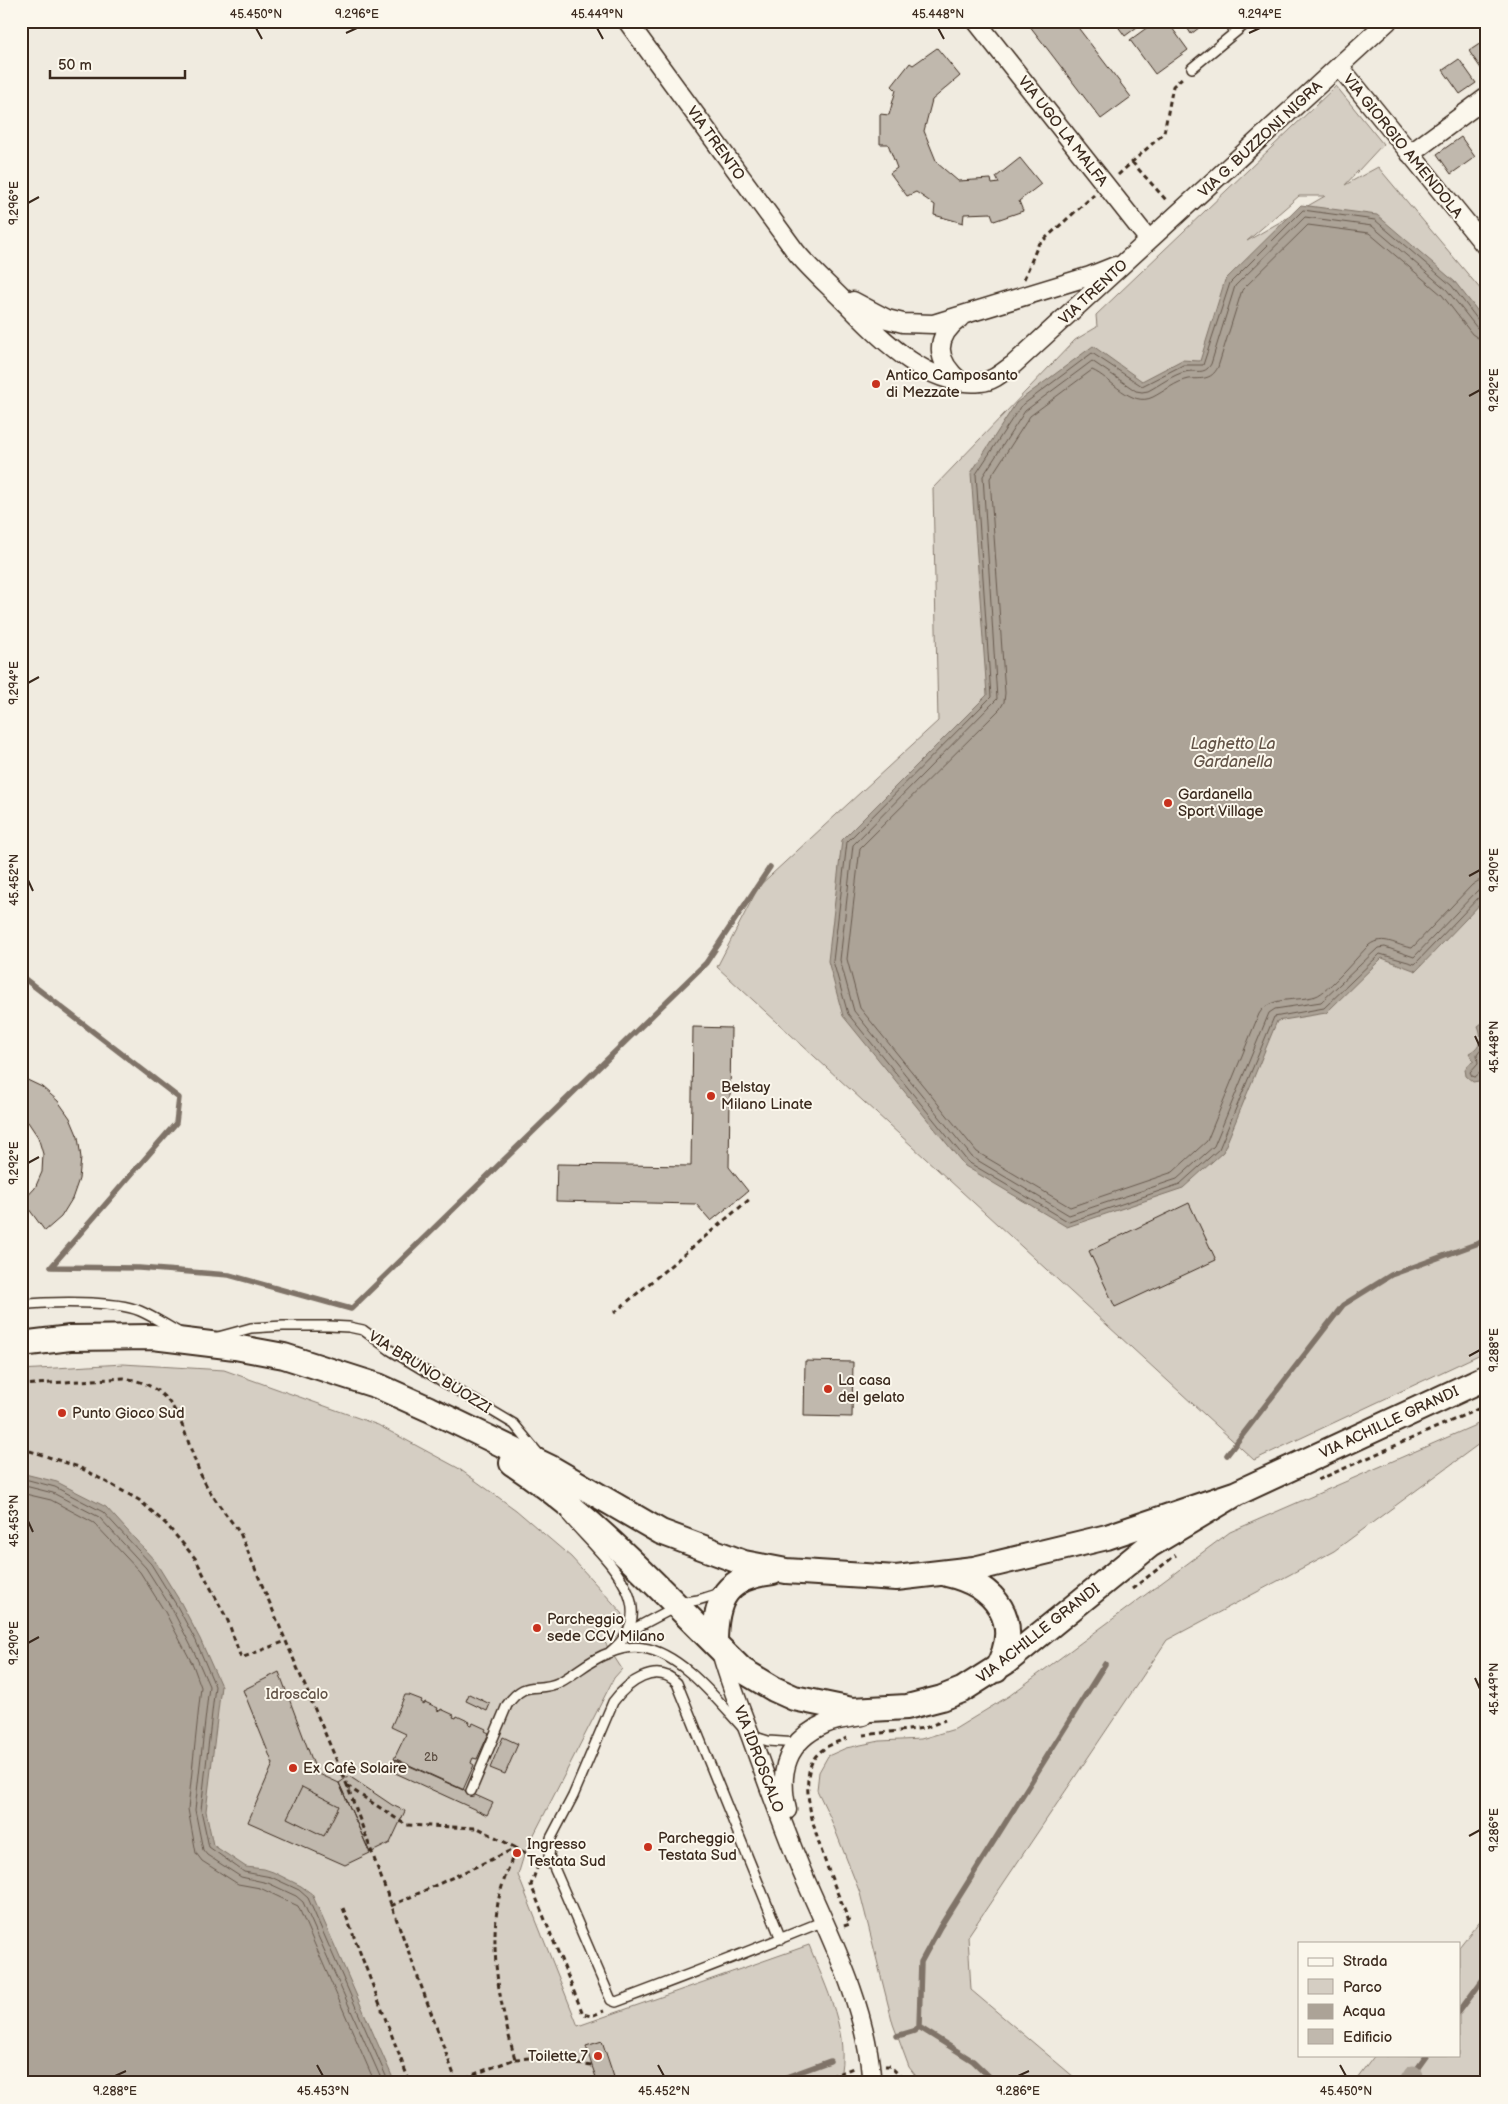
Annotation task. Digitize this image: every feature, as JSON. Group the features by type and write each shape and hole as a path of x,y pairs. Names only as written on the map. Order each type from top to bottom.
{"main road":[{"name":"VIA BRUNO BUOZZI","path":"21,1344 70,1338 153,1337 198,1342 284,1356 378,1386 429,1409 542,1473 661,1532 744,1563 786,1571"},
{"name":"VIA ACHILLE GRANDI","path":"718,1645 742,1670 774,1689 794,1698 852,1710 907,1707 962,1690 996,1670 1150,1545 1237,1493 1487,1376"},
{"name":"VIA BRUNO BUOZZI","path":"542,1473 592,1524 718,1645"},
{"name":"VIA ACHILLE GRANDI","path":"786,1571 896,1578 944,1574 992,1566 1107,1537 1237,1493"},
{"path":"718,1645 716,1615 727,1590 754,1574 786,1571"},
{"path":"944,1574 969,1581 993,1598 1000,1608 1006,1620 1007,1635 1002,1658 996,1670"}],"street":[{"name":"VIA TRENTO","path":"627,21 796,252 893,348 922,368 960,381 981,382 990,380 1003,372 1131,257"},
{"name":"VIA UGO LA MALFA","path":"976,21 1149,240"},
{"name":"VIA G. BUZZONI NIGRA","path":"1131,257 1339,66 1380,23"},
{"name":"VIA GIORGIO AMENDOLA","path":"1339,66 1487,248"},
{"path":"1410,154 1487,97"},
{"name":"VIA TRENTO","path":"827,284 874,313 903,323 933,324 1090,276 1131,257"},
{"name":"VIA TRENTO","path":"960,381 946,367 940,351 947,330 962,316"},
{"name":"VIA IDROSCALO","path":"718,1645 728,1677 801,1869 859,2007 870,2077"},
{"name":"VIA IDROSCALO","path":"801,1869 782,1783 785,1764 798,1743 810,1732 826,1723 907,1707"}],"lane":[{"path":"122,21 129,21"},
{"path":"1192,68 1249,21"},
{"name":"VIA BRUNO BUOZZI","path":"21,1305 44,1303 113,1304 139,1310 198,1342 251,1328 329,1326 364,1330 390,1350 514,1424 542,1473"},
{"path":"542,1473 620,1575 627,1589 632,1607 628,1632 623,1640 610,1652"},
{"path":"628,1632 676,1605 727,1590"},
{"path":"471,1791 507,1706 515,1694 525,1688 559,1682 590,1661 610,1652 636,1647 644,1648 675,1661 712,1695 750,1735 768,1741 798,1743"},
{"path":"781,1939 677,1683 667,1675 659,1674 640,1678 621,1691 613,1702 573,1796 551,1838 549,1856 612,2001 616,2002 781,1939 826,1926"}],"path":[{"path":"1132,162 1168,200 1163,205 1174,217"},
{"path":"614,1313 751,1198"},
{"path":"21,1385 124,1378 137,1380 161,1393 176,1409 200,1474 216,1502 240,1533 347,1785 457,2082 515,2059 530,2058 592,2066"},
{"path":"1314,1482 1487,1405"},
{"path":"21,1448 80,1466 139,1500 166,1524 194,1558 228,1621 242,1658 286,1641"},
{"path":"1126,1593 1180,1553"},
{"path":"858,1736 925,1728 948,1720"},
{"path":"826,1926 850,1924 820,1843 809,1806 808,1778 813,1762 826,1746 849,1737"},
{"path":"347,1785 406,1825 478,1828 540,1860 531,1885 582,2014 591,2016 609,2010"},
{"path":"391,1906 516,1848"},
{"path":"515,2059 502,2012 496,1959 497,1910 505,1877 516,1848"},
{"path":"343,1908 410,2083"},
{"path":"870,2077 890,2066 907,2083"},
{"path":"814,2083 842,2071"}],"green space":[{"name":"Laghetto La Gardanella","path":"1336,86 1383,144 1345,185 1378,167 1487,297 1487,1351 1254,1460 717,967 759,886 938,721 933,488 1075,340 1097,327 1096,315","holes":["1299,196 1325,196 1247,241"]},
{"name":"Idroscalo","path":"123,1364 224,1370 378,1425 458,1468 516,1510 571,1557 623,1614 604,1641 622,1669 614,1678 525,1852 518,1875 578,2026 809,1945 829,1995 839,2029 842,2063 839,2081 21,2083 21,1370"},
{"path":"1487,1420 1487,1438 1334,1551 1167,1640 968,1936 971,1990 1081,2083 921,2083 909,2067 893,2024 860,1893 830,1817 817,1790 819,1772 828,1756 846,1748 880,1741 921,1739 955,1729 1009,1696 1230,1532"},
{"path":"1487,1912 1487,2083 1354,2083 1374,2056 1460,2056 1460,1946"}],"water":[{"name":"Laghetto La Gardanella","path":"1301,205 1377,215 1455,282 1487,323 1487,897 1416,971 1382,958 1326,1013 1277,1021 1223,1152 1183,1188 1067,1227 965,1166 843,1016 828,961 842,840 987,695 971,473 1016,403 1093,346 1142,381 1182,360 1200,361 1225,280"},
{"path":"1482,1023 1487,1033 1487,1075 1485,1074 1479,1081 1473,1082 1466,1076 1465,1069 1474,1061 1469,1053 1476,1048 1480,1041 1478,1026"},
{"path":"21,1473 57,1482 106,1507 155,1561 181,1603 221,1686 206,1811 213,1845 246,1867 273,1872 301,1886 312,1894 395,2083 21,2083"}],"building":[{"path":"880,21 897,21 887,29"},
{"path":"1026,21 1073,21 1131,97 1101,119"},
{"path":"1114,21 1145,21 1125,36"},
{"path":"1156,21 1167,21 1188,50 1155,74 1130,40"},
{"path":"1183,21 1208,21 1191,34"},
{"path":"1487,39 1487,66 1482,70 1469,51"},
{"path":"937,48 960,76 932,100 924,131 937,163 958,181 991,179 992,184 999,183 996,177 1020,158 1041,184 1019,201 1023,211 994,221 991,213 964,214 963,223 934,215 935,205 916,192 907,196 890,173 897,168 888,144 880,144 880,114 889,115 896,90 892,86 910,63 913,65"},
{"path":"1459,59 1476,83 1460,94 1443,70"},
{"path":"1461,137 1475,157 1451,174 1437,154"},
{"name":"Belstay Milano Linate","path":"693,1027 731,1028 729,1167 748,1191 711,1221 696,1204 556,1201 557,1164 691,1166"},
{"path":"21,1077 42,1087 58,1101 70,1118 78,1137 81,1158 79,1179 72,1199 61,1217 45,1231 23,1201 35,1188 42,1172 43,1154 38,1137 28,1122 21,1118"},
{"path":"1189,1203 1216,1260 1115,1307 1089,1251"},
{"name":"La casa del gelato","path":"805,1361 853,1362 852,1417 804,1416"},
{"name":"Ex Cafè Solaire","path":"279,1672 317,1773 339,1783 370,1853 345,1865 248,1822 273,1764 243,1690"},
{"path":"469,1694 490,1704 487,1711 466,1701"},
{"path":"405,1695 422,1700 421,1702 424,1704 425,1702 438,1708 437,1710 440,1711 441,1709 454,1715 453,1717 456,1718 457,1716 470,1722 469,1724 472,1725 473,1723 486,1729 485,1731 489,1733 477,1759 473,1758 472,1760 471,1763 474,1765 463,1790 394,1759 406,1734 391,1727"},
{"path":"503,1737 518,1744 505,1774 490,1768"},
{"path":"396,1759 493,1803 487,1815 391,1771"},
{"path":"349,1776 392,1805 405,1811 390,1843 370,1853 339,1783"},
{"path":"302,1787 339,1806 324,1836 287,1818"},
{"name":"Toilette 7","path":"602,2041 616,2083 598,2083 592,2066 586,2046"}],"waterway":[{"path":"21,976 179,1098 176,1123 51,1267 139,1268 229,1275 351,1309 706,963 770,867"},
{"path":"1227,1455 1343,1305 1391,1275 1487,1240"},
{"path":"919,2027 921,1962 940,1927 1105,1664"},
{"path":"1460,2011 1487,1974"},
{"path":"919,2027 973,2061 996,2083"},
{"path":"897,2036 914,2031 919,2027"},
{"path":"1407,2083 1426,2056"},
{"path":"770,2083 830,2061"},
{"path":"1408,2083 1413,2075"}],"place":[{"name":"Antico Camposanto di Mezzate","path":"876,384"},
{"name":"Gardanella Sport Village","path":"1168,803"},
{"name":"Belstay Milano Linate","path":"711,1096"},
{"name":"La casa del gelato","path":"828,1389"},
{"name":"Punto Gioco Sud","path":"62,1413"},
{"name":"Parcheggio sede CCV Milano","path":"537,1628"},
{"name":"Ex Cafè Solaire","path":"293,1768"},
{"name":"Parcheggio Testata Sud","path":"648,1847"},
{"name":"Ingresso Testata Sud","path":"517,1853"},
{"name":"Toilette 7","path":"598,2056"}]}
